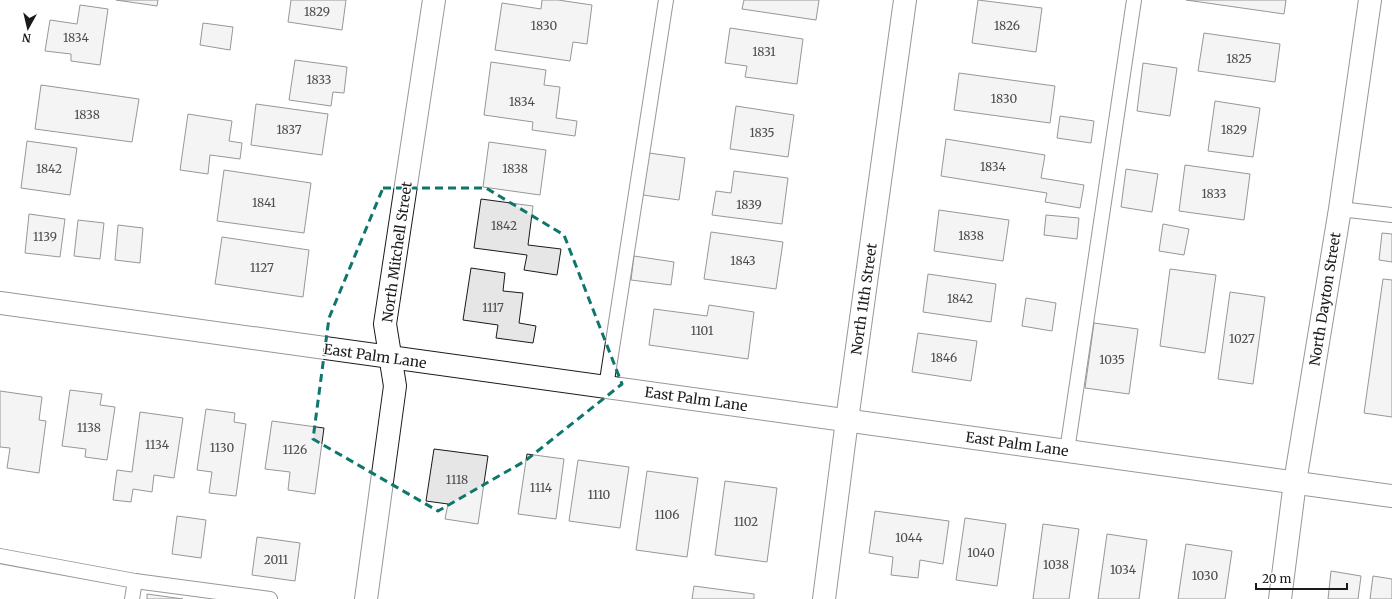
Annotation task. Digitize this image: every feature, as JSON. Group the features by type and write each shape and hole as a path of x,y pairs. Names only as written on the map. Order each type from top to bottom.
{"street":[{"name":"North Mitchell Street","path":"366,599 395,386 385,324 434,0"},
{"name":"North 11th Street","path":"824,599 905,0"},
{"name":"North Dayton Street","path":"1280,599 1295,482 1340,209 1370,0"},
{"name":"East Palm Lane","path":"0,303 1392,496"}],"lane":[{"path":"606,387 666,0"},
{"path":"1067,451 1134,0"},
{"path":"1340,209 1392,215"},
{"path":"0,556 135,581 270,599"},
{"path":"132,599 135,581"}],"highlighted area":[{"path":"383,188 486,188 564,235 622,384 525,461 438,511 313,439 329,318"}],"building":[{"path":"116,0 158,0 157,6"},
{"path":"291,0 346,0 342,30 288,22"},
{"path":"542,0 558,0 592,5 587,44 573,42 570,61 495,50 502,3 541,9"},
{"path":"744,0 819,0 816,20 742,9"},
{"path":"978,0 1042,8 1036,52 972,43"},
{"path":"1186,0 1286,0 1284,14"},
{"path":"80,5 108,9 100,65 71,61 71,54 45,51 50,20 77,24"},
{"path":"203,23 233,27 230,50 200,45"},
{"path":"730,28 803,39 797,84 745,77 747,66 725,63"},
{"path":"1204,33 1280,44 1275,82 1198,71"},
{"path":"295,60 347,67 344,93 333,92 331,106 289,100"},
{"path":"491,62 546,70 544,85 560,87 556,118 577,121 575,136 532,130 533,122 484,115"},
{"path":"1143,63 1177,68 1170,116 1137,111"},
{"path":"959,73 1055,86 1050,123 954,110"},
{"path":"41,85 139,99 132,142 35,129"},
{"path":"1215,101 1260,108 1253,157 1208,151"},
{"path":"256,104 328,114 322,155 251,145"},
{"path":"736,106 794,115 788,157 730,149"},
{"path":"188,114 232,121 229,141 242,143 240,159 210,155 208,174 180,170"},
{"path":"1060,116 1094,121 1091,143 1057,138"},
{"path":"946,139 1045,155 1041,178 1084,185 1080,208 1045,202 1047,193 941,176"},
{"path":"27,141 77,148 70,195 21,188"},
{"path":"489,142 546,150 540,195 483,187"},
{"path":"649,153 685,158 679,200 643,195"},
{"path":"1185,165 1250,174 1244,220 1179,211"},
{"path":"1126,169 1158,174 1152,212 1121,207"},
{"path":"224,170 311,183 304,233 217,221"},
{"path":"734,171 788,178 782,224 712,215 716,191 731,193"},
{"path":"481,199 533,206 528,245 561,249 557,275 524,270 527,255 474,248"},
{"path":"939,210 1009,220 1003,261 934,251"},
{"path":"29,214 65,219 60,257 25,253"},
{"path":"1046,215 1079,218 1077,239 1044,235"},
{"path":"78,220 104,223 100,259 74,256"},
{"path":"1163,224 1189,229 1184,255 1159,251"},
{"path":"118,225 143,228 140,263 115,260"},
{"path":"711,232 783,242 776,289 704,279"},
{"path":"1382,233 1392,234 1392,262 1379,260"},
{"path":"222,237 309,250 303,297 215,284"},
{"path":"634,256 674,262 671,285 631,280"},
{"path":"471,268 505,273 503,291 523,293 519,323 536,326 533,343 496,338 498,325 463,320"},
{"path":"1170,269 1216,275 1205,353 1160,346"},
{"path":"928,274 996,284 991,322 923,312"},
{"path":"1383,279 1392,280 1392,417 1364,413"},
{"path":"1230,292 1265,297 1253,384 1218,379"},
{"path":"1026,298 1056,303 1052,331 1022,326"},
{"path":"709,305 754,312 748,359 649,345 654,309 707,316"},
{"path":"1094,323 1138,329 1129,394 1085,388"},
{"path":"918,333 977,341 971,381 912,372"},
{"path":"70,390 102,394 100,405 115,407 107,460 85,457 86,449 62,446"},
{"path":"0,391 42,397 39,420 46,421 39,473 7,468 10,448 0,447"},
{"path":"206,409 235,413 234,422 246,424 236,496 209,493 212,472 197,470"},
{"path":"140,412 183,418 174,478 154,475 152,492 133,489 131,502 113,500 117,470 132,472"},
{"path":"272,421 324,428 315,494 288,490 290,472 265,469"},
{"path":"434,449 488,456 478,524 445,519 448,504 426,501"},
{"path":"527,454 564,459 556,519 518,514"},
{"path":"578,460 629,467 620,528 569,521"},
{"path":"647,471 698,478 687,557 636,550"},
{"path":"725,481 777,488 767,562 715,555"},
{"path":"875,511 949,521 943,564 920,560 918,578 891,575 893,557 869,553"},
{"path":"177,516 206,520 201,558 172,554"},
{"path":"965,518 1006,524 997,586 956,580"},
{"path":"1043,524 1079,529 1069,599 1033,599"},
{"path":"1107,534 1147,540 1139,599 1098,599"},
{"path":"257,537 300,543 295,581 252,575"},
{"path":"1186,544 1232,551 1225,599 1178,599"},
{"path":"1331,571 1361,576 1358,599 1328,599"},
{"path":"1373,576 1392,579 1392,599 1370,599"},
{"path":"694,586 754,594 754,599 692,599"},
{"path":"147,594 183,599 147,599"}]}
